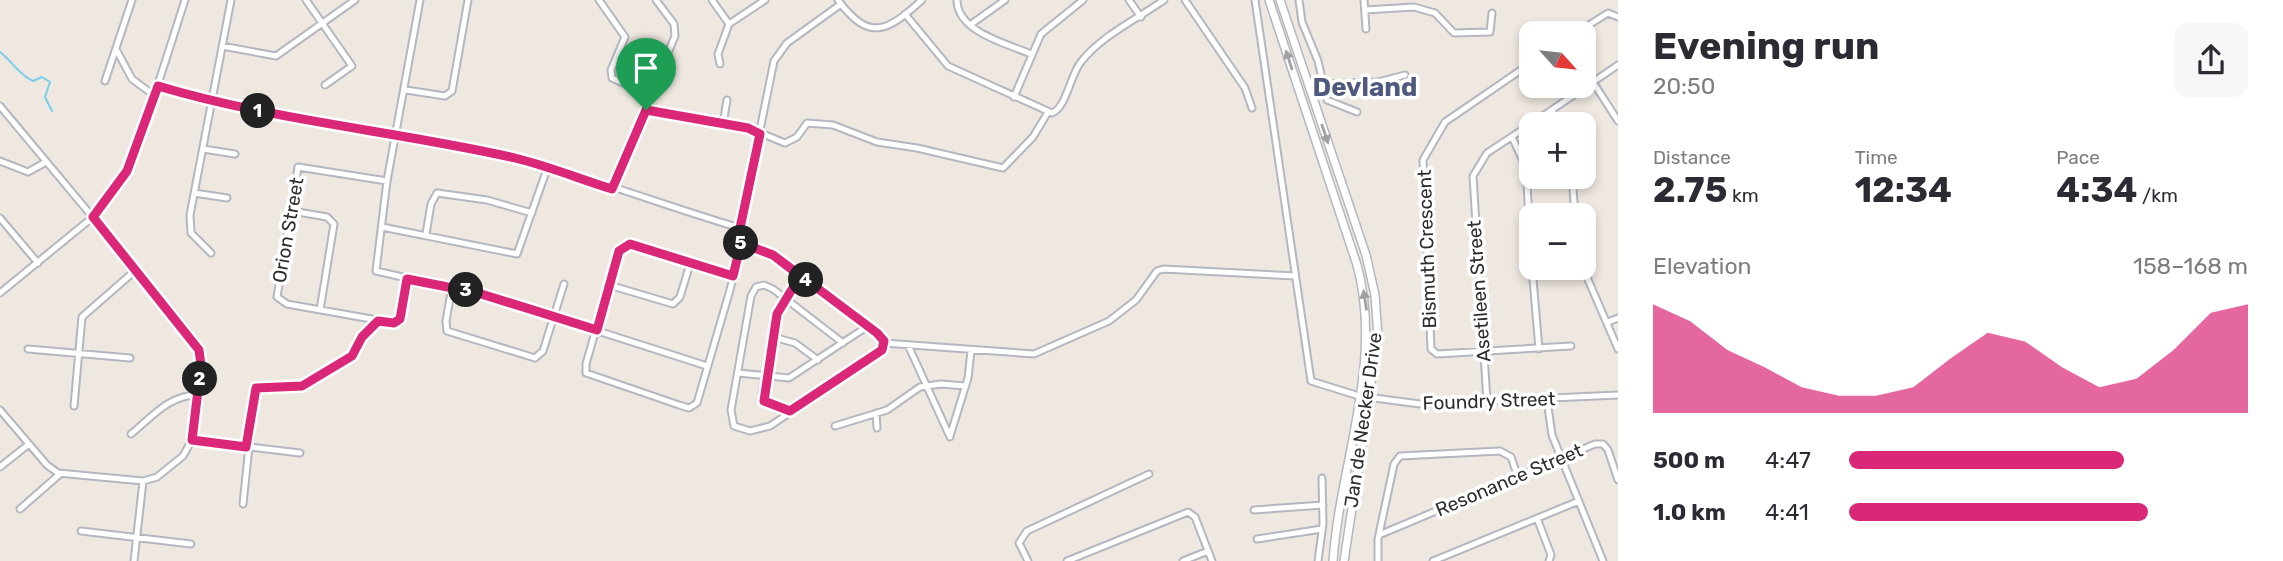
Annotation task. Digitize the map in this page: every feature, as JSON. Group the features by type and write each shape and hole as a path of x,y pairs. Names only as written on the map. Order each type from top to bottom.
{"main road":[{"name":"Jan de Necker Drive","path":"1269,0 1361,279 1367,321 1359,396 1344,475 1333,561"},
{"name":"Jan de Necker Drive","path":"1280,0 1371,275 1378,336 1344,561"}],"street":[{"path":"105,81 132,0"},
{"path":"0,293 93,217 122,181 155,96 185,0"},
{"path":"211,253 191,233 190,215 230,0"},
{"path":"306,0 352,66 325,85"},
{"path":"222,46 276,56 355,0"},
{"path":"421,0 387,181 374,268 381,274 452,287 554,317 707,366"},
{"path":"406,90 445,96 452,92 468,0"},
{"path":"599,0 625,37 611,70 612,78 651,96"},
{"path":"612,189 676,30 656,0"},
{"path":"712,0 729,24"},
{"path":"720,64 718,54 729,24 765,0"},
{"path":"733,276 634,245 625,246 619,251 585,367 587,375 689,408 699,401 707,366 733,276 741,243 740,228 771,68 777,55 787,43 839,2 859,25 871,29 882,27 905,14 922,0"},
{"path":"957,0 958,10 970,25 1031,54"},
{"path":"970,25 1005,0"},
{"path":"1014,97 1043,30 1083,0"},
{"path":"1129,0 1141,17"},
{"path":"905,14 947,66 1053,113 1058,109 1075,70 1087,55 1164,0"},
{"path":"1185,0 1245,88 1252,108"},
{"path":"741,243 773,255 868,326 884,343 971,351 1034,354 1044,351 1109,321 1136,300 1157,271 1163,269 1295,276 1255,0"},
{"path":"1299,0 1302,22 1318,61 1330,103 1357,112"},
{"path":"1364,0 1366,29"},
{"path":"1365,9 1414,7 1435,13 1454,33 1490,32 1492,13"},
{"path":"1595,21 1608,13 1618,17"},
{"path":"116,49 132,79 155,96"},
{"path":"1596,80 1618,65"},
{"name":"Bismuth Crescent","path":"1482,352 1437,354 1432,351 1422,167 1445,122 1519,71"},
{"path":"1323,84 1378,82 1405,75"},
{"path":"158,86 211,102 397,134 519,159 740,228"},
{"path":"1596,87 1618,121"},
{"path":"1552,111 1570,98"},
{"path":"723,124 727,100"},
{"path":"0,106 197,344 201,360 192,440 183,456 172,467 157,477 142,481 60,474 47,466 0,410"},
{"path":"646,110 748,128 787,143 797,137 807,123 833,125 877,142 917,148 1003,168 1033,138 1048,111"},
{"path":"1519,132 1512,136 1526,167 1528,203"},
{"name":"Asetileen Street","path":"1487,402 1473,180 1477,166 1487,153 1512,136"},
{"path":"203,149 235,154"},
{"path":"0,161 28,172 46,162"},
{"name":"Orion Street","path":"378,321 285,303 278,299 295,176 300,166 387,181"},
{"path":"382,227 516,254 522,247 547,169"},
{"path":"194,193 227,198"},
{"path":"426,234 431,204 438,193 487,200 532,213"},
{"path":"292,211 327,217 334,223 320,310"},
{"path":"0,219 38,263"},
{"path":"609,285 673,304 680,297 690,264"},
{"path":"74,406 84,314 137,269"},
{"path":"790,411 764,401 765,376 784,299 800,276"},
{"name":"Foundry Street","path":"1295,276 1311,381 1359,396 1420,404 1618,395"},
{"path":"243,504 246,447 254,392 261,386 299,387 345,361 355,351 362,336 378,321 394,323 400,319 407,279"},
{"path":"1533,280 1539,349"},
{"path":"1589,280 1618,349"},
{"path":"452,287 446,321 447,331 537,358 541,354 564,284"},
{"path":"843,343 764,285 754,289 730,417 734,426 756,431 770,426 870,359 882,350 884,343"},
{"path":"1608,322 1618,318"},
{"path":"738,373 789,378 868,326"},
{"path":"774,337 795,343 818,360"},
{"path":"908,345 950,437 965,386 971,351"},
{"path":"1482,352 1571,346"},
{"path":"28,349 130,358"},
{"path":"835,425 894,407 913,390 926,386 965,386"},
{"path":"131,434 172,400 184,395 198,395"},
{"path":"1547,400 1552,435 1602,561"},
{"path":"876,413 877,428"},
{"path":"192,440 300,453"},
{"path":"0,467 29,444"},
{"name":"Resonance Street","path":"1379,535 1562,457 1603,444 1608,450 1618,480"},
{"path":"1378,561 1379,535 1394,464 1400,456 1500,451 1511,457 1518,477"},
{"path":"20,509 60,474"},
{"path":"1028,561 1019,543 1022,535 1033,527 1149,474"},
{"path":"1310,561 1318,560 1322,529 1322,478"},
{"path":"134,561 142,481"},
{"path":"1433,561 1579,501"},
{"path":"1254,510 1323,505"},
{"path":"1067,561 1078,559 1188,512 1195,517 1212,561"},
{"path":"1537,518 1551,555 1549,561"},
{"path":"1257,539 1322,529"},
{"path":"81,531 191,544"},
{"path":"1184,561 1208,551"}],"waterway":[{"path":"0,52 28,78 33,81 42,77 50,82 45,97 52,111"}],"district":[{"name":"Devland","path":"1365,87"}],"route":[{"path":"646,110 612,189 519,159 397,134 211,102 158,86 127,171 113,194 93,217 197,344 201,365 192,440 246,447 256,388 268,385 299,387 352,356 362,336 378,321 394,323 400,319 407,279 478,293 597,330 619,251 630,244 733,276 741,243 765,251 773,255 877,333 884,341 882,350 790,411 764,401 762,394 777,314 800,276 773,255 741,243 740,228 760,134 748,128 646,110"}]}
